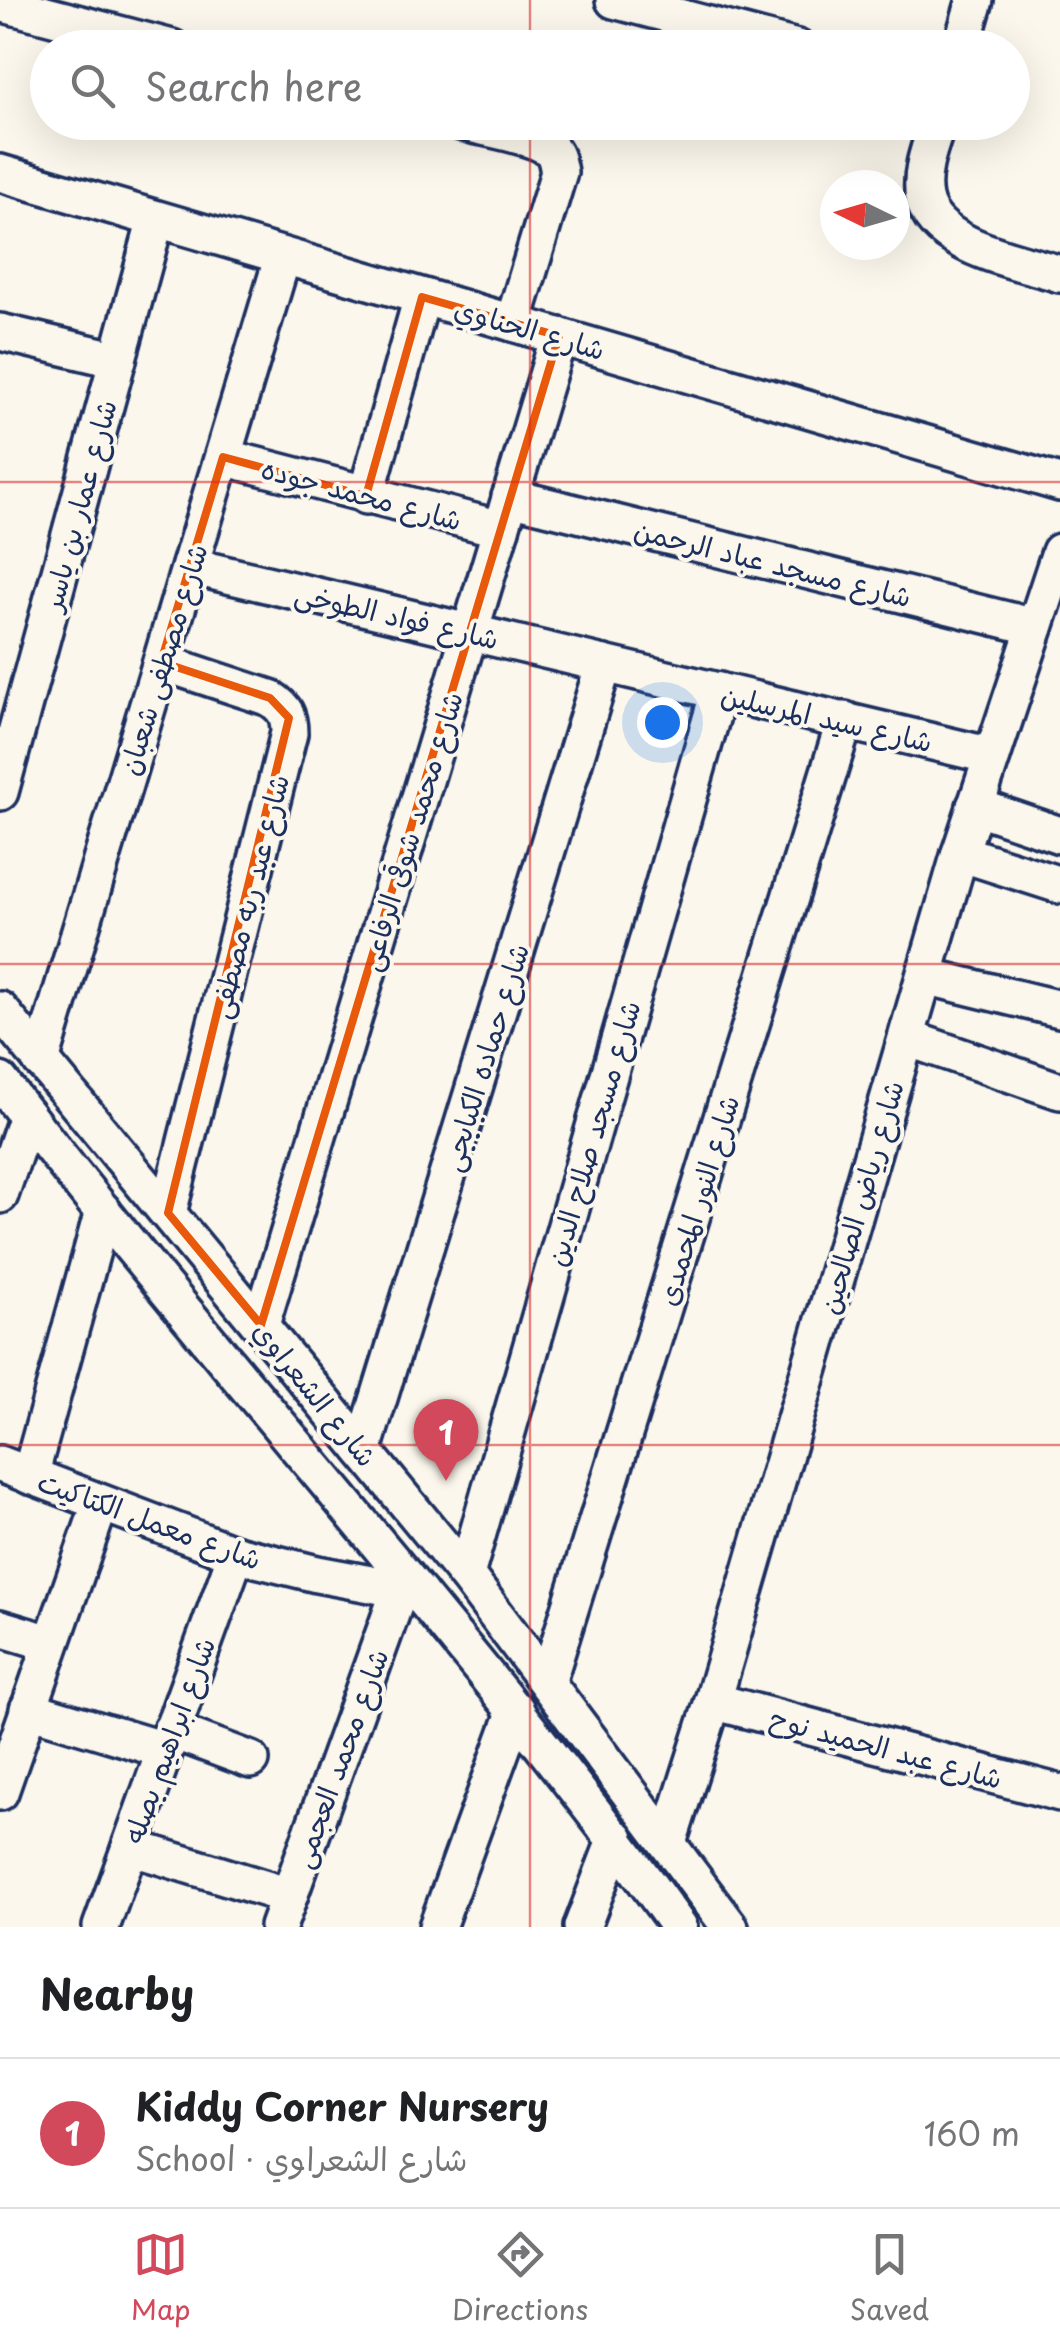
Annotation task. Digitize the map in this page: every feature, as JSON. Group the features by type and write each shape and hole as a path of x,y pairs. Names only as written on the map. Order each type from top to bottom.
{"street":[{"path":"614,0 728,30"},
{"path":"966,30 975,0"},
{"path":"0,3 103,30"},
{"path":"513,323 559,172 556,157 548,147 528,140"},
{"path":"933,140 924,168 924,200 940,226 964,244 1060,274"},
{"name":"شارع الحناوي","path":"0,173 1060,483"},
{"name":"شارع عمار بن ياسر","path":"0,792 156,219"},
{"name":"شارع مصطفى شعبان","path":"41,1061 283,256"},
{"path":"366,496 422,296"},
{"path":"0,332 118,360"},
{"name":"شارع محمد شوقى الرفاعى","path":"260,1325 559,336"},
{"name":"شارع محمد جوده","path":"223,457 366,496 506,513"},
{"name":"شارع مسجد عباد الرحمن","path":"506,513 1035,628"},
{"name":"شارع رياض الصالحين","path":"668,1843 974,806 1060,552"},
{"name":"شارع فواد الطوخى","path":"190,566 604,664"},
{"name":"شارع عبد ربه مصطفى","path":"161,662 270,698 289,718 289,733 168,1213"},
{"name":"شارع سيد المرسلين","path":"604,664 992,756"},
{"name":"شارع حماده الكبابجى","path":"363,1450 604,664"},
{"name":"شارع مسجد صلاح الدين","path":"466,1575 719,691"},
{"name":"شارع النور المحمدى","path":"548,1680 845,720"},
{"path":"974,806 1060,835"},
{"path":"960,853 1060,885"},
{"path":"926,976 1060,1009"},
{"name":"شارع الشعراوي","path":"0,1010 466,1575 668,1843 721,1923"},
{"path":"906,1038 1060,1090"},
{"name":"شارع الشعراوي","path":"0,1081 410,1591 516,1710 616,1838 679,1927"},
{"path":"0,1195 27,1116"},
{"path":"15,1470 103,1211"},
{"name":"شارع معمل الكتاكيت","path":"15,1470 236,1554 410,1591"},
{"path":"0,1792 100,1504"},
{"name":"شارع ابراهيم بصله","path":"101,1927 236,1554"},
{"name":"شارع محمد العجمى","path":"283,1911 410,1591"},
{"path":"0,1628 50,1643"},
{"name":"شارع عبد الحميد نوح","path":"713,1701 1060,1792"},
{"path":"28,1710 251,1760"},
{"path":"437,1927 516,1710"},
{"path":"582,1927 616,1838"},
{"path":"130,1846 283,1911"}],"highlighted area":[{"path":"422,297 559,336 261,1325 168,1213 289,718 270,698 161,662 223,457 366,496"}],"place":[{"name":"Kiddy Corner Nursery","path":"446,1481"}]}
